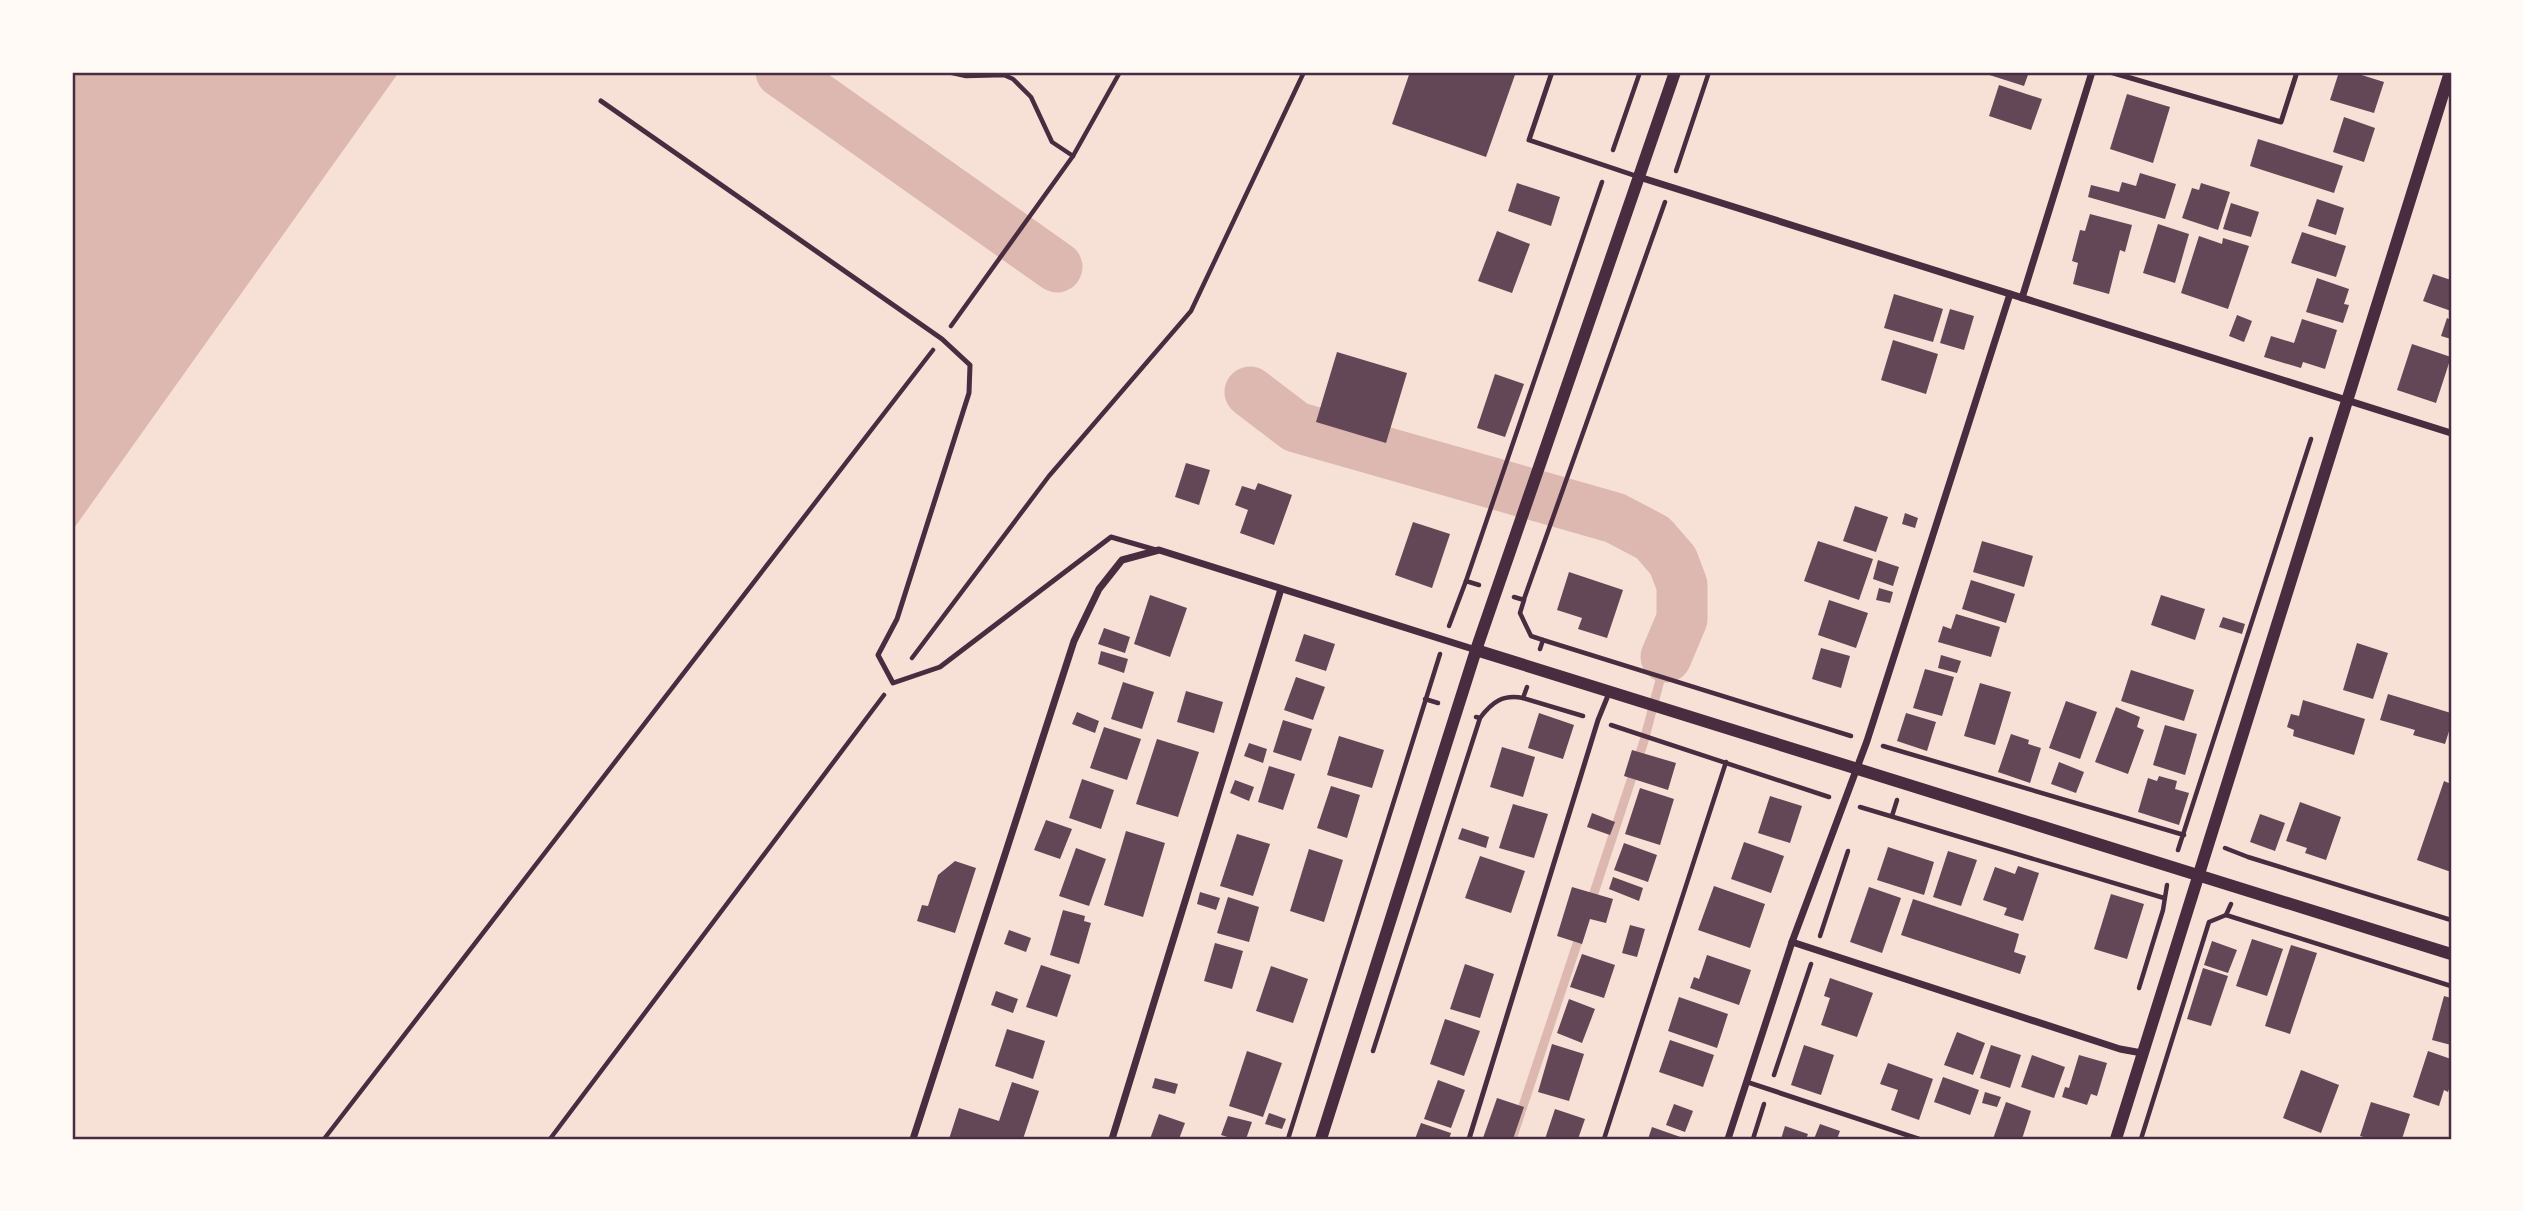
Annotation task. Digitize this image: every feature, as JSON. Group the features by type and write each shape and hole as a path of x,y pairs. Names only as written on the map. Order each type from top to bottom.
{"street":[{"path":"1321,1139 1476,650 1675,72"},
{"path":"2022,298 2092,72"},
{"path":"2116,1139 2449,72"},
{"path":"1639,177 2451,433"},
{"path":"1728,1139 1792,942 1855,767 1867,741 2010,294"},
{"path":"913,1139 1074,641 1099,589 1122,560 1159,551 2451,954"},
{"path":"1112,1139 1281,589"},
{"path":"1792,942 2120,1049 2142,1053"}],"lane":[{"path":"1552,72 1529,140 1639,177"},
{"path":"2110,72 2281,122 2297,72"},
{"path":"601,101 942,339 971,365 969,393 897,619 878,655 893,683 940,667 1111,537 1159,551"},
{"path":"1469,1139 1598,720 1610,691"},
{"path":"1746,1082 1919,1139"}],"path":[{"path":"948,72 966,76 1004,75 1013,79 1031,97 1052,142 1073,156"},
{"path":"324,1139 989,276 1073,156 1120,72"},
{"path":"550,1139 1049,476 1191,311 1304,72"},
{"path":"1466,581 1640,72"},
{"path":"1524,600 1671,187 1709,72"},
{"path":"2136,999 2163,910 2172,868 2313,433"},
{"path":"1543,640 1867,741 2183,835 2248,858 2451,920"},
{"path":"1288,1139 1425,699"},
{"path":"1370,1060 1480,718"},
{"path":"1604,1139 1726,762"},
{"path":"1858,821 1862,808"},
{"path":"1752,1139 1849,846"},
{"path":"2226,915 2248,858"},
{"path":"2141,1139 2209,922 2226,915 2451,986"}],"shaded area":[{"path":"72,72 399,72 72,531"}],"building":[{"path":"1410,72 1516,72 1486,157 1392,124"},
{"path":"1980,72 2029,72 2024,86"},
{"path":"2339,72 2352,72 2384,82 2374,113 2330,100"},
{"path":"1999,85 2042,99 2031,130 1989,116"},
{"path":"2127,94 2170,107 2153,163 2110,149"},
{"path":"2344,117 2375,128 2364,162 2333,152"},
{"path":"2258,139 2343,166 2334,193 2250,166"},
{"path":"2140,173 2176,184 2165,219 2088,197 2091,185 2119,192 2122,182 2136,186"},
{"path":"1517,183 1560,197 1551,226 1508,211"},
{"path":"2201,183 2230,192 2218,230 2182,218 2192,188 2199,190"},
{"path":"2317,199 2344,208 2336,235 2308,226"},
{"path":"2231,203 2259,212 2251,237 2223,229"},
{"path":"2090,214 2132,225 2125,252 2120,250 2109,294 2073,284 2078,263 2072,261 2080,230 2085,231"},
{"path":"2158,224 2189,234 2175,283 2143,273"},
{"path":"1497,231 1530,244 1512,293 1478,281"},
{"path":"2302,232 2346,246 2336,277 2291,263"},
{"path":"2199,236 2222,244 2223,238 2249,246 2228,309 2181,293"},
{"path":"2433,274 2451,280 2451,311 2423,301"},
{"path":"2317,278 2349,289 2344,304 2349,305 2343,323 2306,312"},
{"path":"1894,294 1943,309 1933,342 1884,328"},
{"path":"1950,309 1974,316 1964,350 1940,343"},
{"path":"2237,315 2252,321 2244,342 2229,336"},
{"path":"2447,318 2451,320 2451,339 2441,336"},
{"path":"2302,319 2337,330 2325,369 2303,362 2301,368 2264,357 2271,336 2294,343"},
{"path":"1893,340 1938,354 1926,394 1881,380"},
{"path":"2412,344 2451,357 2436,403 2397,390"},
{"path":"1337,352 1407,373 1386,443 1316,422"},
{"path":"1495,374 1524,384 1505,437 1477,428"},
{"path":"1186,463 1210,470 1199,505 1175,497"},
{"path":"1258,483 1292,495 1274,545 1240,533 1248,510 1235,505 1242,486 1255,490"},
{"path":"1855,506 1888,517 1876,552 1843,541"},
{"path":"1905,513 1918,518 1915,528 1902,524"},
{"path":"1413,522 1450,534 1432,588 1395,575"},
{"path":"1818,541 1873,559 1859,600 1804,581"},
{"path":"1982,541 2033,556 2024,587 1973,572"},
{"path":"1878,560 1899,567 1893,586 1873,579"},
{"path":"1569,572 1623,590 1607,638 1578,629 1582,618 1557,610"},
{"path":"1971,580 2015,594 2006,623 1962,609"},
{"path":"1879,588 1893,592 1890,603 1876,600"},
{"path":"1150,595 1187,608 1170,657 1134,644"},
{"path":"2161,595 2205,609 2195,640 2151,625"},
{"path":"1829,600 1868,613 1856,648 1818,635"},
{"path":"1956,614 2000,627 1991,657 1938,642 1943,626 1951,629"},
{"path":"2223,617 2245,624 2242,634 2219,627"},
{"path":"1104,628 1130,637 1125,653 1098,644"},
{"path":"1304,634 1335,644 1326,671 1295,661"},
{"path":"2357,643 2388,653 2373,699 2343,690"},
{"path":"1821,648 1850,656 1841,688 1812,679"},
{"path":"1101,651 1128,659 1124,673 1098,664"},
{"path":"1941,655 1961,661 1957,673 1938,668"},
{"path":"1925,669 1954,677 1942,716 1913,708"},
{"path":"2131,670 2194,690 2184,721 2121,701"},
{"path":"1296,677 1325,687 1313,720 1284,710"},
{"path":"1123,682 1154,692 1142,729 1111,719"},
{"path":"1980,683 2011,692 1995,745 1964,736"},
{"path":"1186,691 1223,702 1214,733 1177,722"},
{"path":"2388,694 2451,713 2451,725 2445,744 2413,735 2415,730 2380,720"},
{"path":"2303,700 2365,719 2354,755 2293,736 2294,730 2287,727 2291,714 2299,716"},
{"path":"2066,701 2097,712 2080,759 2049,748"},
{"path":"2116,707 2140,717 2137,727 2144,730 2128,774 2095,762"},
{"path":"1077,712 1099,721 1095,733 1072,724"},
{"path":"1539,713 1574,725 1563,759 1528,748"},
{"path":"1906,713 1936,722 1927,751 1897,741"},
{"path":"1283,720 1312,729 1301,761 1273,752"},
{"path":"2165,725 2197,734 2185,775 2153,765"},
{"path":"1104,727 1141,739 1127,780 1090,768"},
{"path":"2011,734 2029,740 2028,744 2041,748 2030,783 1998,772"},
{"path":"1339,736 1384,750 1372,788 1327,775"},
{"path":"1157,739 1199,752 1178,817 1136,804"},
{"path":"1249,743 1267,749 1263,763 1244,756"},
{"path":"1502,747 1535,757 1523,797 1490,787"},
{"path":"1632,750 1676,763 1668,790 1624,776"},
{"path":"2059,762 2084,772 2076,793 2051,784"},
{"path":"1269,766 1295,774 1283,810 1258,802"},
{"path":"2159,776 2177,781 2175,789 2189,793 2179,825 2138,812 2148,778 2157,781"},
{"path":"1082,779 1114,790 1101,829 1069,818"},
{"path":"1235,780 1254,787 1249,801 1230,793"},
{"path":"2444,781 2451,784 2451,872 2417,860"},
{"path":"1331,786 1360,795 1347,838 1317,828"},
{"path":"1640,788 1674,799 1660,845 1625,834"},
{"path":"1770,796 1802,806 1790,843 1758,833"},
{"path":"2300,802 2341,817 2326,860 2305,853 2307,848 2286,841"},
{"path":"1513,804 1548,814 1534,858 1499,848"},
{"path":"1592,813 1615,822 1610,835 1587,827"},
{"path":"2260,814 2285,823 2275,851 2250,842"},
{"path":"1046,820 1072,829 1060,859 1034,850"},
{"path":"1462,828 1489,837 1486,848 1458,839"},
{"path":"1126,831 1165,843 1143,917 1104,905"},
{"path":"1237,834 1270,844 1253,896 1220,886"},
{"path":"1744,842 1784,856 1771,893 1731,879"},
{"path":"1624,843 1657,855 1648,882 1614,870"},
{"path":"1888,847 1934,862 1924,895 1877,880"},
{"path":"1076,848 1106,859 1089,906 1059,896"},
{"path":"1309,849 1343,860 1324,922 1290,911"},
{"path":"1948,851 1977,860 1961,906 1933,897"},
{"path":"1480,856 1525,871 1511,913 1465,898"},
{"path":"955,861 976,868 955,933 917,921 922,905 928,906 938,875"},
{"path":"2018,866 2039,873 2023,921 2004,915 2007,908 1983,900 1995,867 2015,874"},
{"path":"1613,877 1643,888 1639,901 1609,889"},
{"path":"1714,886 1765,904 1750,948 1698,930"},
{"path":"1572,887 1613,899 1606,923 1590,919 1582,944 1557,936"},
{"path":"1869,887 1901,898 1882,953 1850,942"},
{"path":"1200,892 1220,898 1216,910 1197,904"},
{"path":"2111,894 2144,904 2127,959 2094,949"},
{"path":"1228,897 1259,907 1249,942 1217,933"},
{"path":"1913,899 2019,934 2014,952 2026,956 2020,974 1901,935"},
{"path":"1063,910 1085,916 1084,921 1091,923 1079,964 1050,955"},
{"path":"1630,925 1645,929 1637,957 1622,953"},
{"path":"1009,930 1031,938 1026,952 1004,944"},
{"path":"2252,939 2283,949 2267,996 2236,986"},
{"path":"2212,941 2237,950 2228,973 2204,965"},
{"path":"1215,943 1243,951 1232,989 1204,981"},
{"path":"2291,945 2317,953 2290,1034 2265,1026"},
{"path":"1582,954 1615,965 1604,998 1570,987"},
{"path":"1707,955 1751,970 1739,1005 1690,988 1694,977 1699,979"},
{"path":"1465,964 1494,974 1480,1018 1450,1009"},
{"path":"1041,965 1071,975 1057,1017 1026,1007"},
{"path":"1271,966 1308,979 1293,1023 1256,1011"},
{"path":"2203,968 2228,976 2211,1026 2187,1019"},
{"path":"1830,978 1873,993 1857,1037 1821,1025 1830,998 1824,996"},
{"path":"996,991 1018,999 1013,1013 991,1005"},
{"path":"2444,996 2451,998 2451,1045 2432,1040"},
{"path":"1679,997 1728,1014 1717,1048 1668,1031"},
{"path":"1569,999 1595,1009 1582,1043 1557,1033"},
{"path":"1445,1019 1480,1031 1464,1076 1430,1064"},
{"path":"1007,1029 1045,1041 1033,1079 995,1066"},
{"path":"1957,1032 1985,1043 1973,1075 1944,1065"},
{"path":"1670,1040 1714,1055 1703,1087 1659,1072"},
{"path":"1552,1044 1584,1054 1569,1101 1538,1092"},
{"path":"1804,1045 1834,1055 1821,1095 1791,1085"},
{"path":"1991,1045 2021,1055 2010,1088 1980,1078"},
{"path":"1247,1051 1282,1063 1263,1117 1229,1106"},
{"path":"2428,1051 2451,1059 2451,1083 2448,1092 2444,1090 2439,1106 2413,1097"},
{"path":"2032,1055 2065,1067 2054,1098 2021,1087"},
{"path":"2079,1055 2107,1063 2097,1096 2091,1094 2087,1105 2062,1097 2065,1087 2069,1088"},
{"path":"1888,1063 1933,1079 1919,1120 1891,1110 1898,1090 1880,1084"},
{"path":"2301,1070 2339,1085 2321,1133 2283,1118"},
{"path":"1943,1077 1979,1090 1970,1115 1934,1102"},
{"path":"1155,1078 1178,1084 1175,1094 1152,1088"},
{"path":"1438,1080 1465,1090 1451,1128 1424,1119"},
{"path":"1012,1082 1039,1091 1023,1139 949,1139 959,1108 999,1121"},
{"path":"1985,1092 2001,1097 1997,1107 1982,1103"},
{"path":"1497,1098 1524,1107 1513,1139 1483,1138"},
{"path":"2006,1102 2031,1111 2022,1139 1993,1139"},
{"path":"2371,1102 2410,1114 2402,1139 2371,1139 2360,1136"},
{"path":"1674,1104 1693,1111 1685,1132 1666,1125"},
{"path":"1555,1109 1585,1119 1578,1139 1545,1139"},
{"path":"1269,1113 1286,1119 1282,1129 1265,1124"},
{"path":"1159,1114 1185,1123 1179,1139 1150,1139"},
{"path":"1228,1116 1252,1122 1246,1139 1221,1135"},
{"path":"1421,1123 1451,1133 1449,1139 1415,1139"},
{"path":"1820,1124 1840,1131 1837,1139 1814,1139"},
{"path":"1785,1126 1808,1134 1806,1139 1781,1139"},
{"path":"1652,1127 1686,1139 1648,1139"}],"waterway":[{"path":"781,72 1057,267"},
{"path":"1250,392 1296,427 1615,518 1653,538 1673,561 1682,585 1682,619 1666,657"},
{"path":"1591,902 1644,741 1666,657"},
{"path":"1512,1139 1581,932"}]}
